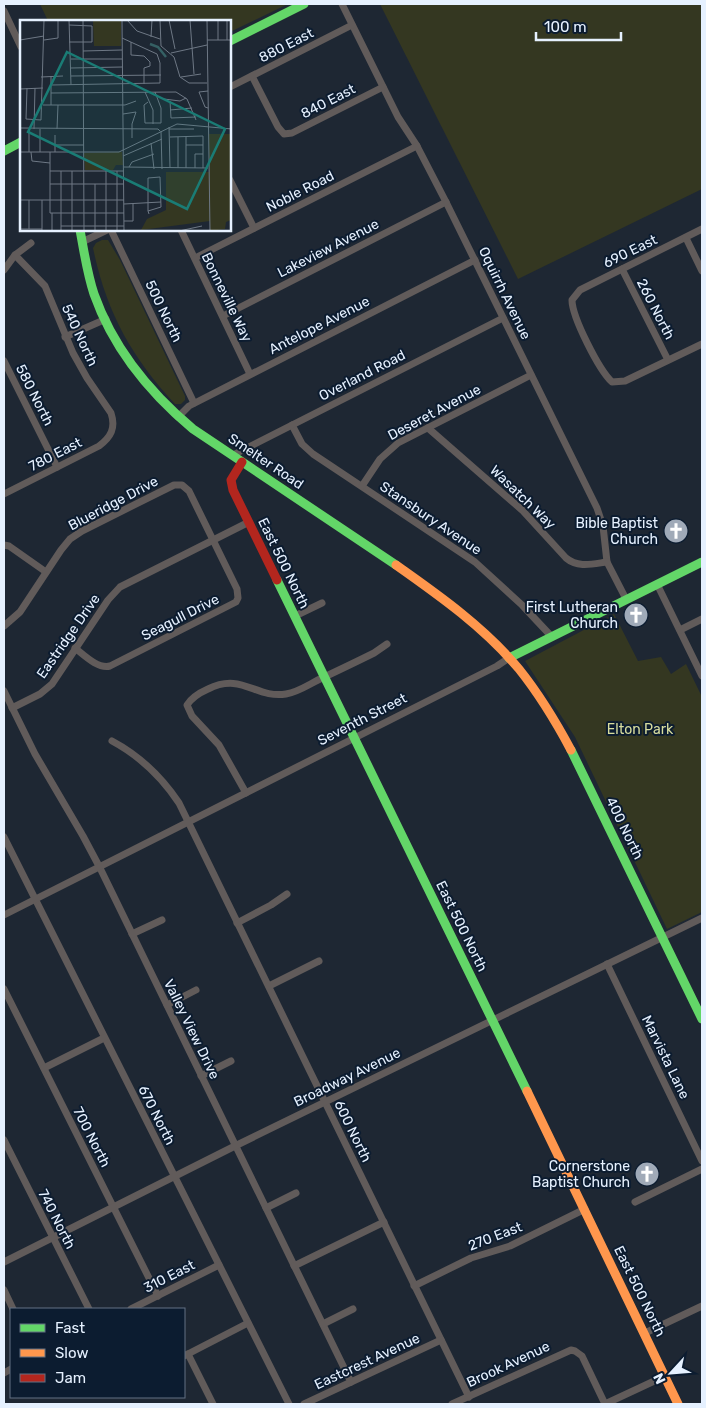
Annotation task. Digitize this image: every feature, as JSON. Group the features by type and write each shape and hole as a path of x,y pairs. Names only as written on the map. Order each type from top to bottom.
{"street":[{"path":"231,40 304,4"},
{"name":"Oquirrh Avenue","path":"342,4 398,118 417,146 446,202 600,516 603,526 606,562 626,599"},
{"path":"4,11 20,45"},
{"name":"880 East","path":"231,86 352,25"},
{"name":"840 East","path":"252,76 278,127 284,134 292,133 383,87"},
{"path":"4,151 20,143"},
{"name":"Noble Road","path":"195,258 417,146"},
{"path":"231,182 254,228"},
{"name":"Lakeview Avenue","path":"222,316 446,202"},
{"name":"690 East","path":"668,360 625,381 612,382 603,372 573,312 572,300 580,290 702,229"},
{"name":"Smelter Road","path":"80,231 97,300 133,367 150,390 178,417 242,462 424,583 476,625 509,658"},
{"path":"82,242 104,231"},
{"name":"500 North","path":"111,231 194,403"},
{"name":"Bonneville Way","path":"182,231 250,374"},
{"path":"686,238 702,271"},
{"path":"4,270 15,255 31,243"},
{"name":"540 North","path":"15,255 45,286 65,337 87,378 111,413 113,431"},
{"name":"Antelope Avenue","path":"178,417 194,403 475,260"},
{"name":"260 North","path":"622,269 668,360"},
{"name":"Overland Road","path":"233,455 503,318"},
{"path":"65,337 106,319"},
{"path":"668,360 702,344"},
{"name":"580 North","path":"4,361 57,467"},
{"name":"Deseret Avenue","path":"362,486 380,459 389,450 531,375"},
{"name":"Stansbury Avenue","path":"292,425 300,440 309,451 475,562 522,604 552,637"},
{"name":"Wasatch Way","path":"428,428 522,510 570,562 585,565 606,562"},
{"name":"780 East","path":"4,494 99,446 113,431"},
{"name":"East 500 North","path":"242,462 231,480 231,484 585,1209 678,1404"},
{"name":"Blueridge Drive","path":"4,626 16,616 64,546 78,533 174,485 182,485 188,491 212,540"},
{"name":"Eastridge Drive","path":"12,708 48,688 116,591 126,584 249,522"},
{"name":"Seagull Drive","path":"75,648 105,668 236,602 238,598 237,589 212,540"},
{"path":"4,545 46,572"},
{"name":"Seventh Street","path":"4,915 702,562"},
{"path":"657,584 702,676"},
{"path":"295,616 322,603"},
{"path":"680,630 702,619"},
{"path":"246,793 220,745 192,716 187,705 195,695 224,684 241,684 266,693 284,694 295,692 374,653 387,644"},
{"name":"400 North","path":"509,658 544,704 567,741 702,1019"},
{"name":"Valley View Drive","path":"4,691 35,754 100,868 351,1382"},
{"name":"600 North","path":"112,741 139,757 154,771 173,794 469,1397"},
{"name":"670 North","path":"4,837 289,1404"},
{"path":"237,923 287,894"},
{"name":"Broadway Avenue","path":"4,1262 174,1176 702,918"},
{"path":"132,934 162,920"},
{"path":"268,986 319,961"},
{"name":"Marvista Lane","path":"607,964 702,1161"},
{"name":"700 North","path":"4,989 158,1296"},
{"path":"167,1005 196,990"},
{"path":"44,1068 104,1038"},
{"path":"201,1076 231,1061"},
{"name":"740 North","path":"4,1140 88,1308"},
{"path":"635,1202 702,1168"},
{"path":"266,1208 296,1193"},
{"name":"270 East","path":"414,1286 470,1258 510,1246 585,1209"},
{"path":"294,1266 384,1222"},
{"name":"310 East","path":"133,1308 219,1265"},
{"path":"4,1290 13,1308"},
{"path":"645,1333 702,1306"},
{"path":"322,1324 353,1309"},
{"path":"214,1404 186,1355 248,1323"},
{"name":"Eastcrest Avenue","path":"304,1404 441,1340"},
{"name":"Brook Avenue","path":"452,1404 568,1351 576,1351 582,1356 605,1404"},
{"path":"605,1404 665,1376"}],"green space":[{"path":"40,4 288,4 231,32 231,20 48,20"},
{"path":"380,4 702,4 702,189 518,279"},
{"path":"108,240 120,260 185,396 185,400 181,404 175,404 145,369 122,332 105,292 93,248 96,243"},
{"name":"Elton Park","path":"614,614 638,661 661,657 671,674 686,664 702,697 702,912 667,929 575,737 525,661"}],"traffic: fast":[{"path":"231,40 304,4"},
{"path":"4,151 20,143"},
{"path":"80,231 89,278 111,333 134,368 162,400 193,429 396,565"},
{"path":"509,658 702,562"},
{"path":"277,580 527,1091"},
{"path":"571,750 702,1019"}],"traffic: slow":[{"path":"396,565 461,613 506,654 540,698 571,750"},
{"path":"527,1091 678,1404"}],"traffic: jam":[{"path":"242,462 231,480 233,490 277,580"}],"place":[{"name":"Bible Baptist Church","path":"676,531"},
{"name":"First Lutheran Church","path":"636,615"},
{"name":"Cornerstone Baptist Church","path":"647,1174"}]}
